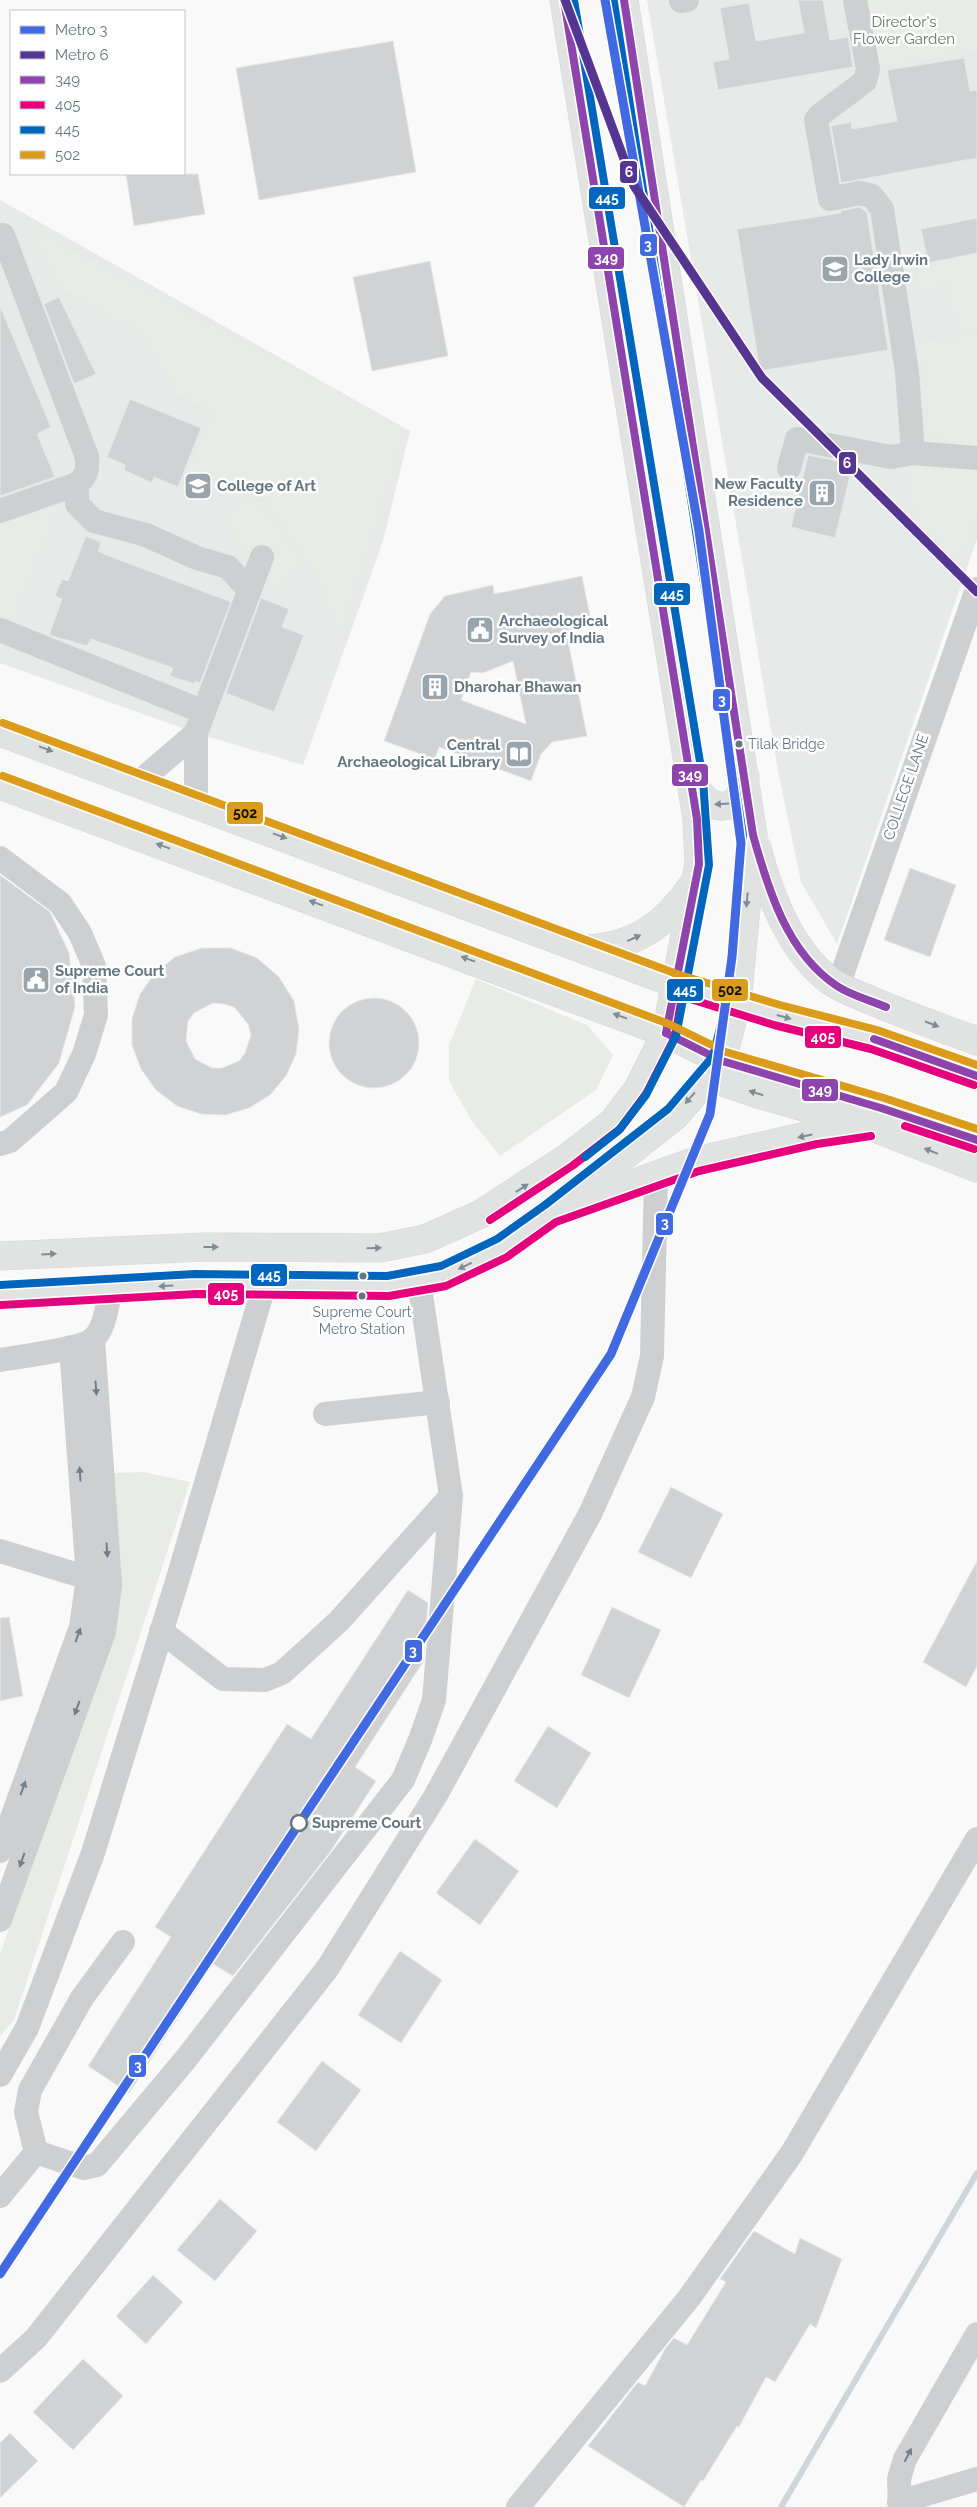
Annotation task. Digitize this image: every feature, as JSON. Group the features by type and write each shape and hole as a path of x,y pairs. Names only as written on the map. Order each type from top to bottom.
{"main road":[{"path":"0,1256 204,1247 380,1248 425,1239 485,1212 567,1158 612,1122 638,1090 666,1033 674,983 697,878 699,864 697,819 693,782 564,0"},
{"path":"624,0 753,834 763,871 788,929 805,956 827,979 838,986 886,1007 977,1041"},
{"path":"0,732 587,949 674,983 874,1039 977,1076"},
{"path":"693,782 699,796 708,804 719,806 729,805 737,799 744,790 745,777"},
{"path":"0,785 666,1033 716,1069 758,1094 870,1126 977,1168"},
{"path":"0,1296 196,1284 388,1286 444,1276 502,1248 551,1214 675,1116 716,1069 738,1002 753,834"},
{"path":"587,949 613,946 649,931 678,906 697,878"},
{"path":"874,1039 886,1007"},
{"path":"716,1069 908,1117 977,1140"},
{"path":"551,1214 696,1161 815,1134 870,1126"},
{"path":"485,1212 502,1248"}],"street":[{"path":"855,0 868,68 865,81 816,120 830,199 860,193 872,196 882,210 906,372 913,453"},
{"path":"0,511 77,484 85,477 87,457 3,235"},
{"path":"789,468 797,439 891,457 913,453 977,458"},
{"path":"77,484 77,504 94,520 146,535 197,558 228,567 249,590"},
{"path":"196,805 200,722 262,557"},
{"name":"COLLEGE LANE","path":"838,986 977,589"},
{"path":"0,630 200,722"},
{"path":"138,784 200,722"},
{"path":"0,858 60,903 80,933 94,966 96,1015 84,1054 66,1092 10,1141 0,1144"},
{"path":"0,2371 36,2338 327,1969 441,1786 590,1514 643,1397 652,1356 656,1176"},
{"path":"36,2152 84,2168 97,2165 185,2060 404,1780 434,1700 451,1496 419,1281"},
{"path":"0,2075 28,2028 93,1853 264,1286"},
{"path":"0,1850 99,1581 93,1339 102,1325 111,1289"},
{"path":"0,1360 71,1347 93,1339"},
{"path":"0,1920 104,1632 71,1347"},
{"path":"325,1414 438,1402"},
{"path":"161,1631 223,1680 265,1680 282,1673 339,1621 451,1496"},
{"path":"0,1551 99,1581"},
{"path":"518,2507 689,2298 792,2152 977,1839"},
{"path":"36,2152 26,2112 30,2090 82,1998 122,1942"},
{"path":"0,2196 36,2152"},
{"path":"977,2334 905,2459 899,2479 900,2504 977,2479"}],"shaded area":[{"name":"Lady Irwin College","path":"647,0 977,0 977,539 837,944 801,882 778,771"},
{"name":"College of Art","path":"0,200 410,431 383,541 303,765 196,733 0,663"}],"green space":[{"name":"Director's Flower Garden","path":"867,0 977,0 977,49 880,67"},
{"path":"32,230 405,429 338,644 323,586 260,493 180,491 213,411 176,392 135,323 125,325 56,283"},
{"path":"977,253 977,328 957,331 949,285 921,289 917,266"},
{"path":"977,333 977,449 931,436 921,344"},
{"path":"907,463 966,466 977,471 977,514 965,548 950,554 932,531 917,525"},
{"path":"255,496 303,562 274,585 224,520"},
{"path":"49,506 54,517 14,616 0,620 0,524"},
{"path":"476,979 587,1025 613,1055 596,1090 500,1156 471,1120 449,1081 449,1045"},
{"path":"143,1472 190,1482 14,2020 0,2036 0,1954 119,1609 113,1473"}],"building":[{"path":"798,0 823,0 830,40 848,37 853,67 718,90 713,62 729,59 720,8 749,3 756,41 804,33"},
{"path":"393,41 416,172 259,200 236,68"},
{"path":"964,58 970,91 977,90 977,158 841,183 831,126 851,122 852,129 897,121 887,70"},
{"path":"198,174 205,214 134,226 126,175"},
{"path":"859,207 867,212 888,350 760,371 737,229 841,213 841,211"},
{"path":"977,218 977,253 928,263 921,229"},
{"path":"430,261 448,356 372,371 353,277"},
{"path":"59,297 96,374 74,384 44,304"},
{"path":"0,306 51,427 37,434 55,477 0,496"},
{"path":"130,399 201,428 178,487 154,477 152,483 124,470 125,465 107,457"},
{"name":"New Faculty Residence","path":"808,455 853,464 835,538 791,527"},
{"path":"86,536 101,542 98,551 104,554 231,602 200,683 195,681 194,684 170,676 173,668 91,639 87,646 49,635 62,599 55,596 62,579 68,581"},
{"name":"Dharohar Bhawan","path":"582,576 592,626 566,631 587,736 552,742 541,754 531,781 439,747 435,759 384,741 430,614 445,596 493,585 494,594","holes":["513,661 526,724 461,700 471,672 483,673"]},
{"path":"261,598 289,609 282,627 304,635 274,712 226,693"},
{"path":"910,868 956,885 930,957 884,940"},
{"name":"Supreme Court of India","path":"0,875 50,912 69,953 75,1007 59,1063 27,1105 0,1117"},
{"path":"202,948 231,948 257,958 279,977 294,1001 299,1029 296,1054 286,1076 270,1095 249,1108 225,1115 201,1114 177,1106 156,1090 141,1069 132,1045 132,1019 140,994 155,973 175,957","holes":["213,1003 234,1007 248,1024 251,1035 245,1053 239,1061 222,1068 212,1068 195,1059 186,1041 188,1021 194,1013"]},
{"path":"374,998 391,1001 406,1011 416,1026 419,1043 416,1060 406,1075 391,1085 374,1088 357,1085 342,1075 332,1060 329,1043 332,1026 342,1011 357,1001"},
{"path":"671,1487 723,1514 691,1578 638,1552"},
{"path":"977,1561 977,1666 966,1687 923,1662"},
{"path":"408,1590 428,1603 423,1662 355,1767 376,1781 330,1852 233,1976 213,1964 129,2093 88,2066 171,1937 155,1927 287,1724 311,1739"},
{"path":"612,1607 661,1630 629,1698 581,1675"},
{"path":"9,1617 23,1696 0,1701 0,1618"},
{"path":"548,1726 591,1753 557,1808 514,1781"},
{"path":"475,1839 519,1871 480,1925 436,1893"},
{"path":"400,1951 442,1980 401,2043 358,2015"},
{"path":"322,2061 361,2090 316,2151 277,2122"},
{"path":"220,2199 257,2231 215,2281 177,2250"},
{"path":"754,2231 795,2254 800,2238 842,2259 816,2328 810,2324 775,2382 766,2377 739,2427 737,2426 703,2481 701,2480 684,2507 588,2446 638,2382 645,2386 665,2349 674,2338 687,2345 726,2282 720,2279"},
{"path":"153,2275 183,2302 146,2344 116,2316"},
{"path":"83,2359 123,2396 73,2450 33,2412"},
{"path":"10,2433 38,2461 0,2498 0,2443"}],"waterway":[{"path":"781,2507 977,2173"}],"metro line":[{"name":"6","path":"565,0 634,186 762,378 977,592"},
{"name":"3","path":"0,2274 611,1354 710,1114 732,957 741,843 699,531 605,0"}],"transit line":[{"name":"349","path":"564,0 697,819 699,864 666,1033"},
{"name":"445","path":"574,0 703,780 709,865 676,1036 646,1095 619,1130 585,1157"},
{"name":"349","path":"624,0 753,835 773,898 792,938 805,956 837,986 886,1007"},
{"name":"445","path":"0,1285 195,1274 387,1276 441,1266 497,1239 545,1205 668,1109 713,1056 727,1000 743,835 614,2"},
{"name":"502","path":"3,723 677,974 780,1005 877,1030 977,1065"},
{"name":"502","path":"3,776 669,1024 726,1052 884,1098 977,1129"},
{"name":"405","path":"490,1220 572,1166 620,1129 646,1094 675,1037 684,985"},
{"name":"405","path":"671,993 774,1025 871,1049 974,1085"},
{"name":"349","path":"666,1033 722,1061 881,1108 977,1140"},
{"name":"349","path":"874,1039 977,1076"},
{"name":"405","path":"905,1126 974,1149"},
{"name":"405","path":"1,1305 196,1294 389,1296 446,1286 507,1257 556,1222 699,1171 817,1144 871,1136"}],"place":[{"name":"Lady Irwin College","path":"835,269"},
{"name":"College of Art","path":"198,486"},
{"name":"New Faculty Residence","path":"822,493"},
{"name":"Archaeological Survey of India","path":"480,630"},
{"name":"Dharohar Bhawan","path":"435,687"},
{"name":"Tilak Bridge","path":"739,744"},
{"name":"Central Archaeological Library","path":"519,754"},
{"name":"Supreme Court of India","path":"36,980"},
{"name":"Supreme Court Metro Station","path":"362,1296"},
{"name":"Supreme Court","path":"299,1823"}]}
